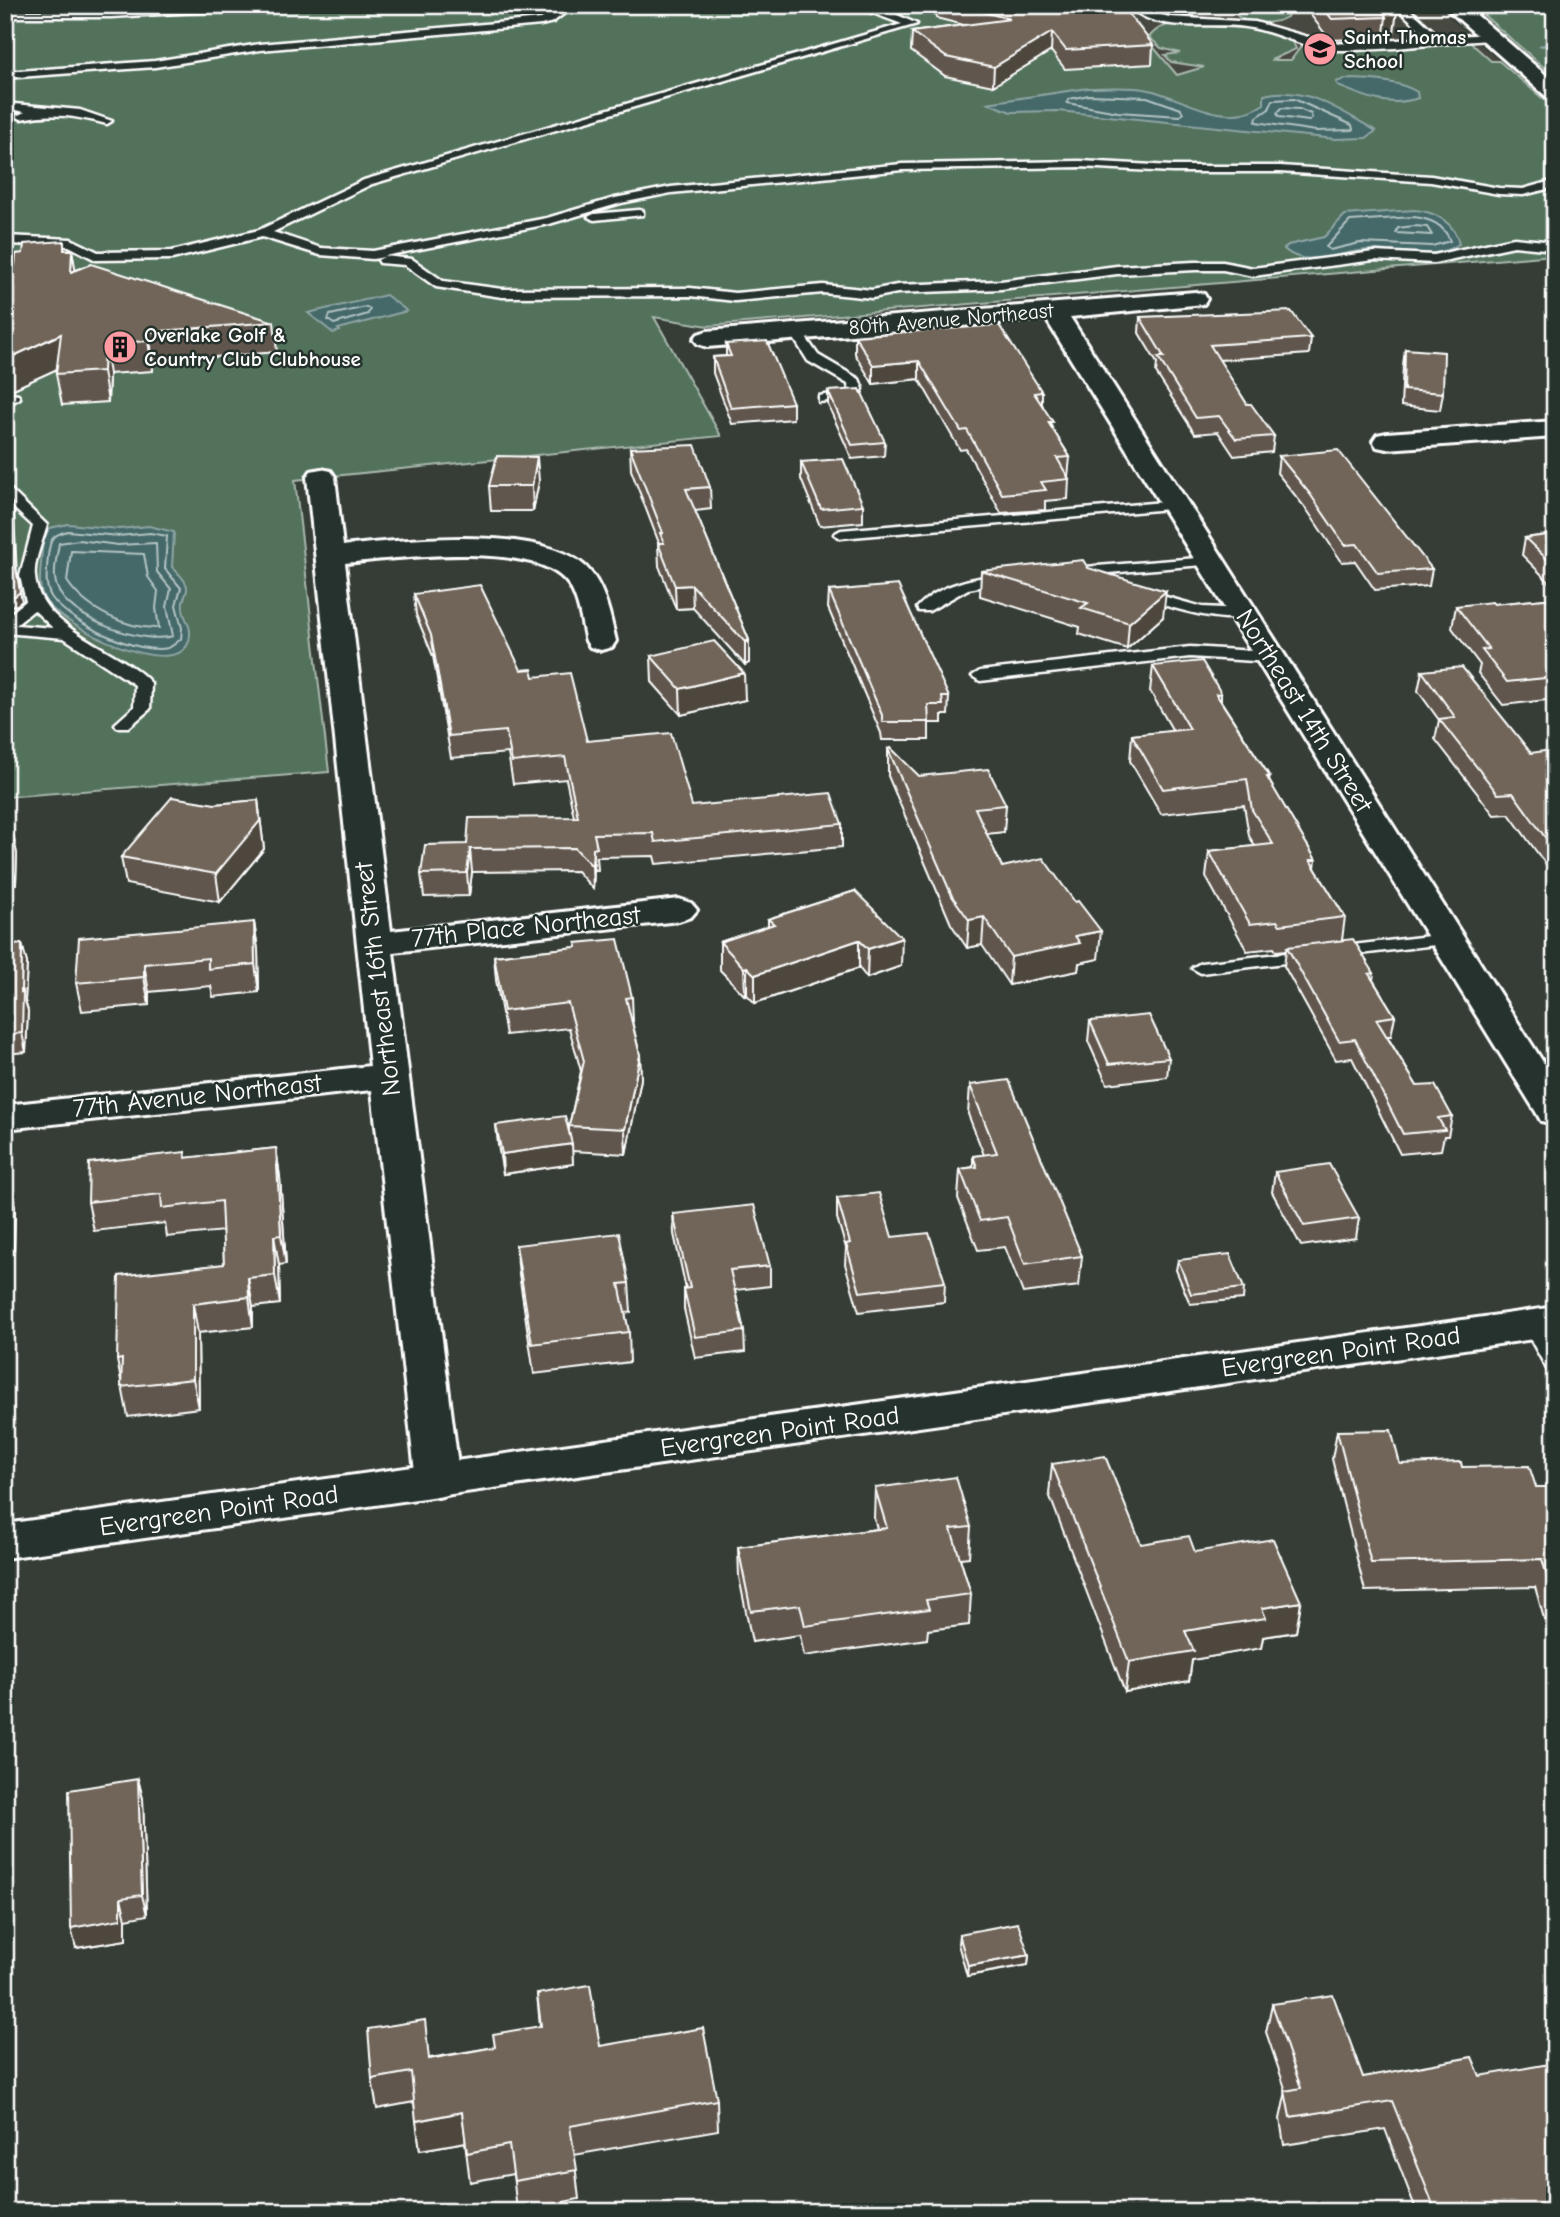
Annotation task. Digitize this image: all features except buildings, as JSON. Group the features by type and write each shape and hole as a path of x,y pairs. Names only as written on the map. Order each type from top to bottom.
{"street":[{"path":"1453,5 1555,94"},
{"name":"80th Avenue Northeast","path":"707,339 1195,299"},
{"name":"Northeast 14th Street","path":"1054,311 1555,1112"},
{"path":"1387,441 1555,429"},
{"name":"Northeast 16th Street","path":"321,477 373,944 438,1481"},
{"path":"329,556 477,546 546,558 573,571 585,587 601,641"},
{"name":"77th Place Northeast","path":"373,944 679,910"},
{"name":"77th Avenue Northeast","path":"5,1117 389,1076"},
{"name":"Evergreen Point Road","path":"5,1541 1544,1323"}],"lane":[{"path":"5,14 111,14 265,5"},
{"path":"5,75 155,64 260,47 541,22 550,20 570,5"},
{"path":"5,240 71,243 96,256 136,257 173,255 263,233 368,182 912,24 856,5"},
{"path":"886,14 914,5"},
{"path":"1132,5 1147,16 1244,23 1273,29 1317,45 1334,47 1490,37"},
{"path":"1399,5 1438,40"},
{"path":"5,118 13,109 80,113 107,121"},
{"path":"549,221 619,200 671,190 902,167 1080,164 1171,169 1280,169 1431,179 1499,191 1523,192 1555,183"},
{"path":"263,233 320,251 351,255 382,253 549,221 639,213"},
{"path":"351,255 331,263 408,261 440,284 502,293 690,292 735,297 823,289 872,294 897,289 1001,285 1117,270 1195,266 1253,272 1374,256 1445,257 1490,245 1514,242 1555,246"},
{"path":"796,332 813,358 854,382 854,394 824,399"},
{"path":"5,492 21,504 40,525 27,576 34,602 68,634 143,683 142,709 122,724"},
{"path":"841,534 1175,505"},
{"path":"1063,573 1210,561"},
{"path":"1085,571 1201,611 1243,614"},
{"path":"924,608 952,589 984,580 1023,577"},
{"path":"5,627 34,602"},
{"path":"5,627 68,634"},
{"path":"980,676 1190,652 1270,657"},
{"path":"1201,968 1446,939"},
{"path":"1544,1323 1555,1364"}],"shaded area":[{"name":"Saint Thomas School","path":"1118,5 1435,5 1499,61 1181,80"}],"green space":[{"path":"5,5 1118,5 1177,75 1204,67 1171,62 1165,55 1180,53 1161,48 1149,37 1160,28 1174,24 1235,24 1257,28 1289,40 1296,49 1271,60 1291,60 1302,45 1324,49 1470,42 1491,61 1499,61 1555,109 1555,255 708,326 654,317 721,436 295,480 329,772 5,797"},
{"path":"1260,5 1281,9 1288,14 1287,17 1274,22 1259,23 1245,20 1234,12 1241,7"},
{"path":"1472,5 1555,5 1555,77"}],"water":[{"path":"1345,79 1401,85 1417,92 1418,98 1397,102 1378,100 1338,86 1336,82"},
{"path":"1088,88 1149,90 1206,110 1235,114 1264,104 1264,95 1294,94 1323,102 1376,131 1366,138 1336,139 1058,111 1011,112 987,103"},
{"path":"1414,210 1442,219 1453,230 1459,244 1427,254 1368,250 1313,259 1293,255 1284,249 1288,245 1324,237 1345,215"},
{"path":"386,295 407,311 338,329 340,331 333,333 308,313"},
{"path":"68,524 119,529 149,526 174,532 172,567 187,588 183,606 190,634 184,649 169,656 147,654 122,647 97,637 55,611 41,591 42,553 50,528"}],"waterway":[{"path":"1541,45 1555,44"}],"place":[{"name":"Saint Thomas School","path":"1320,49"},
{"name":"Overlake Golf & Country Club Clubhouse","path":"120,347"}]}
